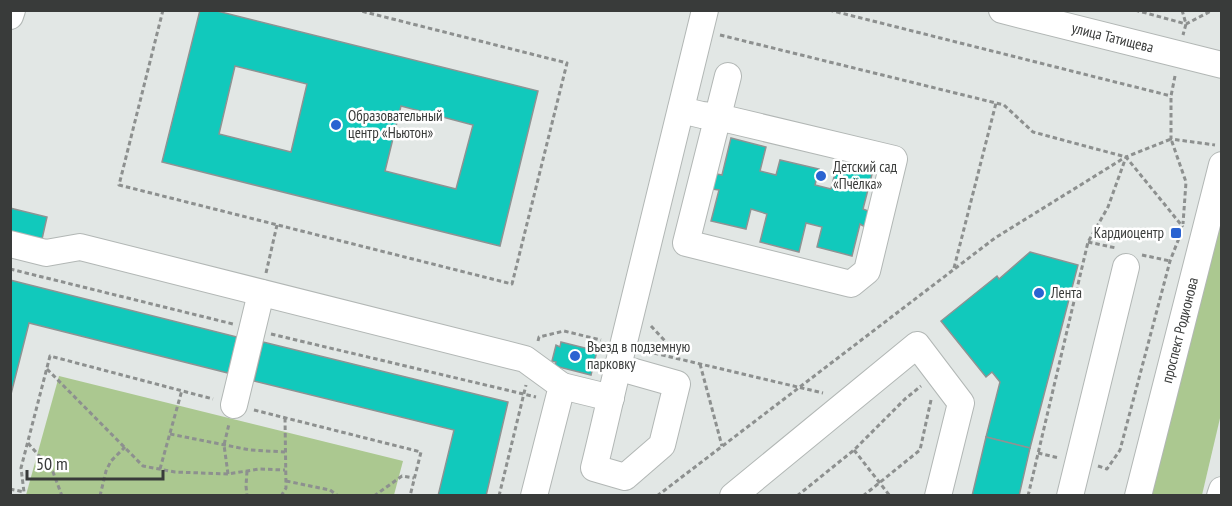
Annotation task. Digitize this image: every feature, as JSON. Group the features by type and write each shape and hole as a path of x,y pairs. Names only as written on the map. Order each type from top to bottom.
{"street":[{"path":"10,16 12,10"},
{"name":"улица Татищева","path":"1002,10 1221,65"},
{"path":"617,367 677,384 662,445 625,477 594,468 617,367 703,21"},
{"path":"681,110 718,117 894,159 867,271 851,284 686,243 718,117 728,76"},
{"name":"проспект Родионова","path":"1138,495 1221,165"},
{"path":"10,244 46,253 80,247 525,358 549,388 611,398"},
{"path":"1070,495 1126,267"},
{"path":"234,405 261,292"},
{"path":"733,495 755,485 917,345 961,403 938,495"},
{"path":"534,495 549,388"},
{"path":"1220,495 1221,490"}],"path":[{"path":"163,10 119,185 512,284 567,63 357,10"},
{"path":"829,10 1171,96"},
{"path":"1135,10 1186,24 1213,10"},
{"path":"1038,453 1107,469 1120,450 1170,261 1183,227 1186,182 1171,139 1171,96 1186,24 1182,10"},
{"path":"703,21 1004,105 1033,132 1126,157 1183,227"},
{"path":"954,270 996,103"},
{"path":"657,495 995,238 1126,157 1171,139 1221,145"},
{"path":"1028,495 1089,242 1108,207 1126,157"},
{"path":"261,292 277,225"},
{"path":"10,269 524,395 536,397 549,388"},
{"path":"650,326 682,360"},
{"path":"11,489 24,494 21,468 50,356 421,452 410,495"},
{"path":"700,364 722,446"},
{"path":"47,369 143,466 175,472 228,474 259,469 285,470"},
{"path":"797,495 854,450 905,399 938,373"},
{"path":"160,469 182,390"},
{"path":"863,495 920,450 931,400"},
{"path":"228,474 224,445 234,405"},
{"path":"281,495 286,488 285,418"},
{"path":"170,434 250,450 285,452"},
{"path":"27,443 53,472 62,495"},
{"path":"100,495 111,461 125,447"},
{"path":"854,450 890,495"},
{"path":"247,471 247,495"},
{"path":"374,495 402,476 414,478"},
{"path":"286,481 330,490 338,495"}],"green space":[{"path":"1221,193 1221,414 1202,495 1147,496"},
{"path":"59,376 403,461 394,495 26,495"}],"building":[{"path":"200,10 213,10 538,91 500,246 162,162","holes":["235,66 307,84 291,152 219,134","401,106 473,125 456,189 385,171"]},
{"path":"731,138 766,147 760,171 776,175 780,160 819,169 815,185 831,189 837,165 872,174 863,209 868,211 867,228 860,224 852,256 817,247 822,227 806,223 799,252 760,242 767,214 751,209 746,229 711,221 719,190 711,189 717,174 722,175"},
{"path":"10,208 47,217 42,239 10,232"},
{"path":"1030,252 1078,265 1030,448 986,437 1000,382 992,372 986,377 941,321 997,276 999,279"},
{"path":"10,280 237,337 228,373 29,323 10,398"},
{"path":"263,342 508,402 486,496 438,496 454,430 254,381"},
{"name":"Въезд в подземную парковку","path":"561,342 597,351 591,375 555,366 556,362 552,361 556,345 560,347"},
{"path":"986,437 1030,448 1019,496 972,496"}],"place":[{"name":"Образовательный центр «Ньютон»","path":"336,125"},
{"name":"Детский сад «Пчёлка»","path":"821,176"},
{"name":"Кардиоцентр","path":"1176,233"},
{"name":"Лента","path":"1039,293"},
{"name":"Въезд в подземную парковку","path":"575,356"}]}
